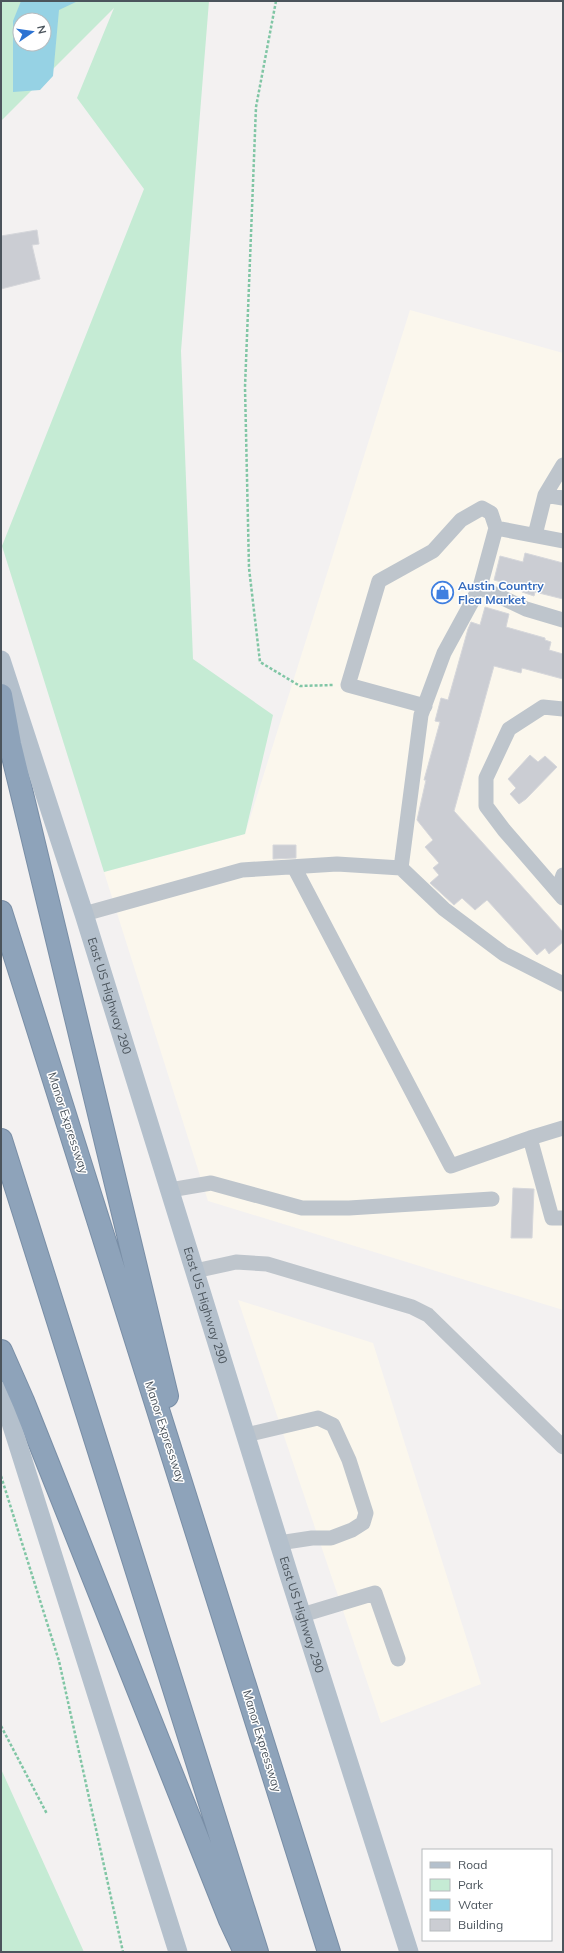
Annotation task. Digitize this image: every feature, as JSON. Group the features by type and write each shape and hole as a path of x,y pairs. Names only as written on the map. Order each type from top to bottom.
{"highway":[{"path":"1,695 10,744 167,1392 176,1468"},
{"name":"Manor Expressway","path":"1,912 329,1952"},
{"path":"1,1140 258,1952"},
{"path":"1,1351 24,1401 230,1920 245,1952"}],"main road":[{"name":"East US Highway 290","path":"1,660 84,914 279,1543 409,1952"},
{"path":"1,1391 178,1952"}],"lane":[{"path":"534,535 545,494 563,465"},
{"path":"545,494 563,498"},
{"path":"401,868 421,715 425,706 444,653 480,586 496,528 491,513 482,508 461,520 433,551 379,581 348,685 425,706"},
{"path":"496,528 563,541"},
{"path":"480,586 526,609 563,620"},
{"path":"560,894 504,830 486,806 486,778 509,729 543,706 563,709"},
{"path":"84,914 242,870 337,864 401,868 444,909 504,954 562,982"},
{"path":"294,867 451,1166 563,1128"},
{"path":"560,894 563,875"},
{"path":"530,1138 552,1218 563,1218"},
{"path":"170,1190 211,1184 302,1208 348,1208 492,1199"},
{"path":"195,1272 236,1262 267,1264 412,1307 428,1315 563,1448"},
{"path":"246,1435 318,1418 333,1424 349,1460 366,1513 363,1523 352,1530 331,1538 312,1538 279,1543"},
{"path":"302,1614 375,1593 398,1659"}],"path":[{"path":"276,1 256,107 244,388 249,568 260,662 300,686 348,685"},
{"path":"1,1476 59,1661 123,1952"},
{"path":"1,1726 47,1814"}],"shaded area":[{"name":"Austin Country Flea Market","path":"410,310 563,353 563,1310 208,1201 104,872 245,834"},
{"path":"238,1300 373,1343 481,1684 381,1723"}],"green space":[{"path":"1,1 209,1 181,351 193,659 273,715 245,834 104,872 2,546 144,189 77,98 114,8 1,121"},
{"path":"1,1769 84,1952 1,1952"}],"water":[{"path":"21,1 78,1 59,10 53,76 40,90 13,92 13,52 52,52 52,12 17,12"}],"building":[{"path":"37,230 39,244 32,245 40,279 1,289 1,236"},
{"path":"525,553 563,563 563,599 535,592 534,596 522,592 523,588 494,580 500,556 523,562"},
{"path":"485,607 509,614 506,627 545,638 545,640 551,642 549,650 563,654 563,679 522,668 521,673 494,666 454,811 563,932 563,942 549,954 545,948 537,955 487,900 475,910 462,898 454,905 430,883 439,875 433,868 439,863 425,847 433,840 417,820 426,780 424,780 440,722 435,721 441,698 448,700 468,629 471,622 480,625"},
{"path":"530,755 538,762 545,756 557,767 526,799 519,804 510,794 516,788 508,779"},
{"path":"273,845 296,845 296,858 273,859"},
{"path":"513,1188 534,1189 532,1238 511,1238"}],"place":[{"name":"Austin Country Flea Market","path":"442,593"}]}
